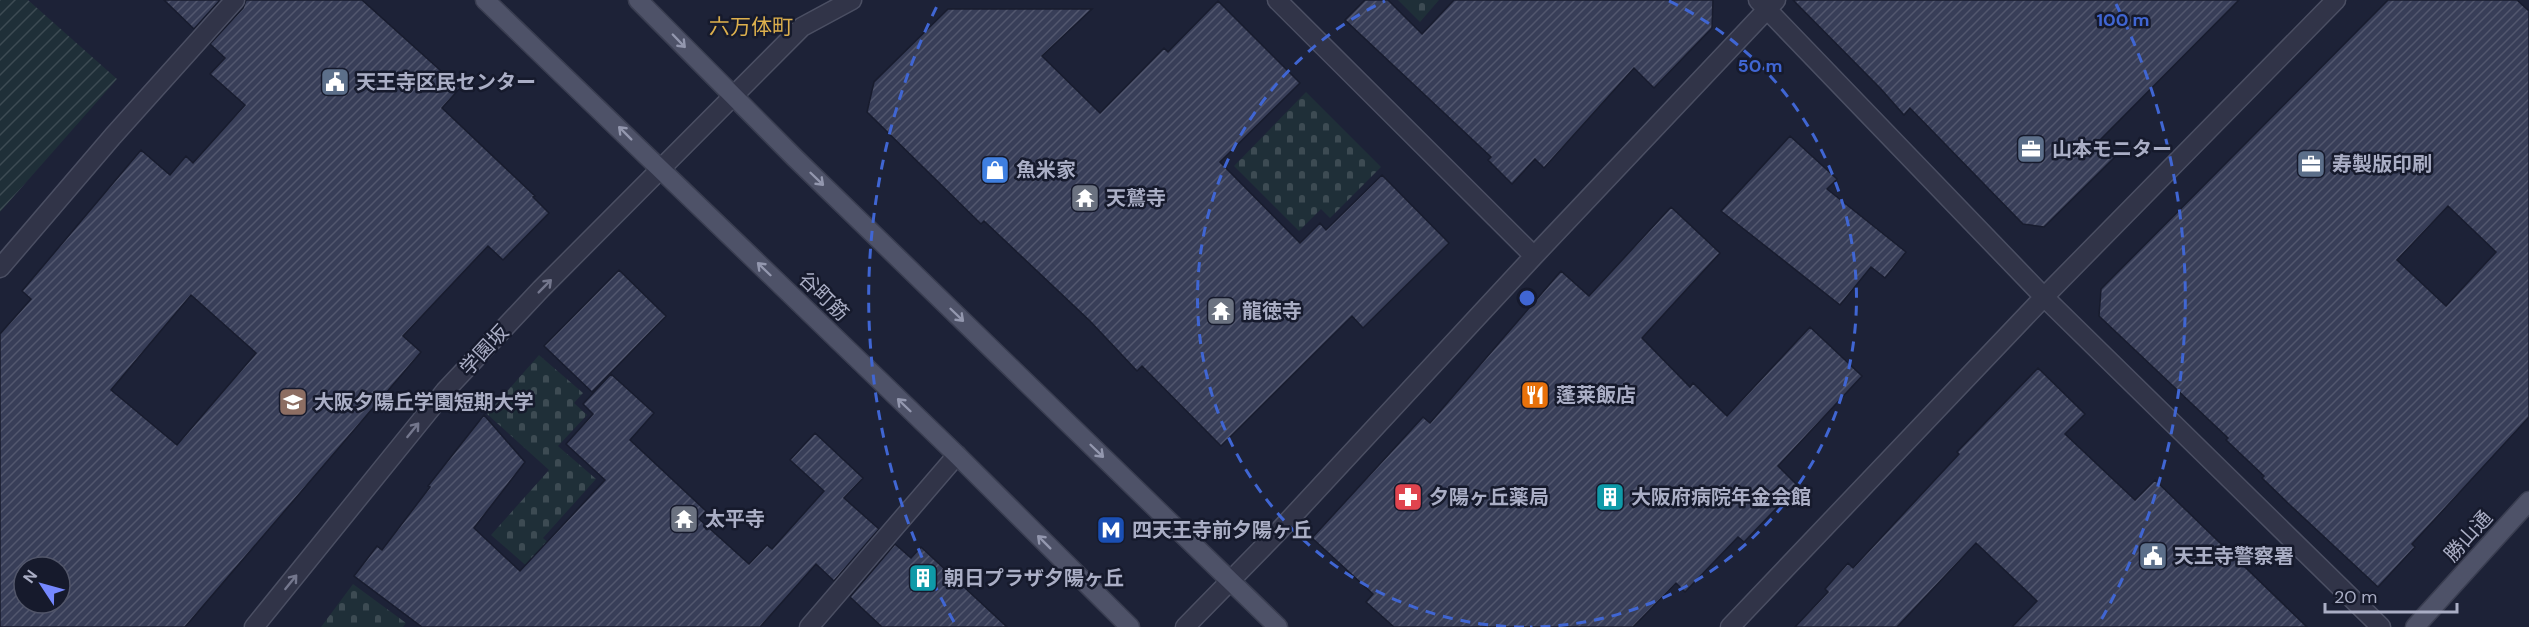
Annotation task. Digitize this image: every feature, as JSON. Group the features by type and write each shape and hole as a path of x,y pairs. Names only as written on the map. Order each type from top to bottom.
{"main road":[{"name":"谷町筋","path":"486,0 957,455 1130,627"},
{"path":"638,0 734,97 1278,627"},
{"name":"勝山通","path":"2415,627 2529,501"}],"street":[{"path":"0,268 113,136 235,0"},
{"name":"学園坂","path":"254,627 445,391 542,289 802,27 852,0"},
{"path":"1277,0 1534,256"},
{"path":"1730,627 2044,297 2336,0"},
{"path":"1185,627 1278,532 1767,3 2044,297 2381,627"},
{"path":"809,627 957,455"}],"green space":[{"path":"0,0 28,0 117,79 0,212"},
{"path":"1398,0 1439,0 1420,22"},
{"path":"1306,92 1381,167 1330,218 1321,209 1299,231 1234,166"},
{"path":"539,355 583,393 574,403 587,415 558,446 596,479 543,538 583,573 562,597 491,535 549,470 487,414"},
{"path":"353,584 406,623 403,627 321,627"}],"building":[{"path":"164,0 220,0 194,29"},
{"path":"246,0 362,0 460,88 442,108 535,196 533,197 549,213 503,260 488,246 403,336 421,352 185,627 0,627 0,334 31,299 22,291 141,150 170,175 186,156 193,163 245,105 210,74 225,58 210,44 243,8","holes":["191,295 256,353 177,445 111,390"]},
{"path":"1365,0 1388,0 1422,34 1454,0 1713,0 1712,28 1654,88 1634,68 1544,168 1535,159 1512,184 1488,160 1491,157 1345,20"},
{"path":"1793,0 2239,0 2101,139 2117,155 2044,227 2023,224 1910,108 1904,115"},
{"path":"2388,0 2517,0 2529,11 2529,417 2412,544 2415,547 2378,587 2262,478 2264,476 2226,440 2228,438 2099,316 2101,289","holes":["2448,206 2496,252 2446,306 2397,260"]},
{"path":"1218,1 1300,83 1220,162 1300,243 1320,223 1326,230 1382,175 1449,243 1363,328 1352,316 1221,446 1142,366 1137,371 1090,321 984,221 981,224 867,112 874,82 948,9 1092,9 1042,56 1100,113 1164,48 1168,52"},
{"path":"1790,136 1837,179 1827,189 1906,252 1885,278 1871,267 1840,305 1721,211"},
{"path":"1671,207 1720,253 1642,338 1690,387 1693,383 1727,416 1810,327 1862,376 1778,466 1798,486 1744,542 1738,537 1685,592 1676,583 1633,627 1394,627 1366,602 1373,594 1312,538 1423,417 1430,423 1561,271 1589,296"},
{"path":"619,270 666,316 592,392 544,346"},
{"path":"2038,368 2085,414 2065,434 2135,500 2155,480 2307,627 2012,627 2037,601 1976,543 1897,627 1795,627 1828,592 1825,589 1848,563 1853,568 1959,454 1957,452"},
{"path":"611,374 654,413 630,440 706,511 699,519 749,564 767,545 772,549 824,491 790,460 815,433 863,478 844,498 879,529 834,581 816,564 760,627 422,627 354,576 377,546 382,550 430,487 428,486 484,415 525,462 474,528 520,571 605,480 566,444 593,414 583,404"},
{"name":"朝日プラザ夕陽ヶ丘","path":"895,544 911,558 921,547 1007,627 882,627 850,597"}],"place":[{"name":"天王寺区民センター","path":"335,82"},
{"name":"山本モニター","path":"2031,149"},
{"name":"寿製版印刷","path":"2311,164"},
{"name":"魚米家","path":"995,170"},
{"name":"天鷲寺","path":"1085,198"},
{"name":"龍徳寺","path":"1221,311"},
{"name":"蓬莱飯店","path":"1535,395"},
{"name":"大阪夕陽丘学園短期大学","path":"293,402"},
{"name":"夕陽ヶ丘薬局","path":"1408,497"},
{"name":"大阪府病院年金会館","path":"1610,497"},
{"name":"太平寺","path":"684,519"},
{"name":"四天王寺前夕陽ヶ丘","path":"1111,530"},
{"name":"天王寺警察署","path":"2153,556"},
{"name":"朝日プラザ夕陽ヶ丘","path":"923,578"}],"district":[{"name":"六万体町","path":"751,27"}]}
